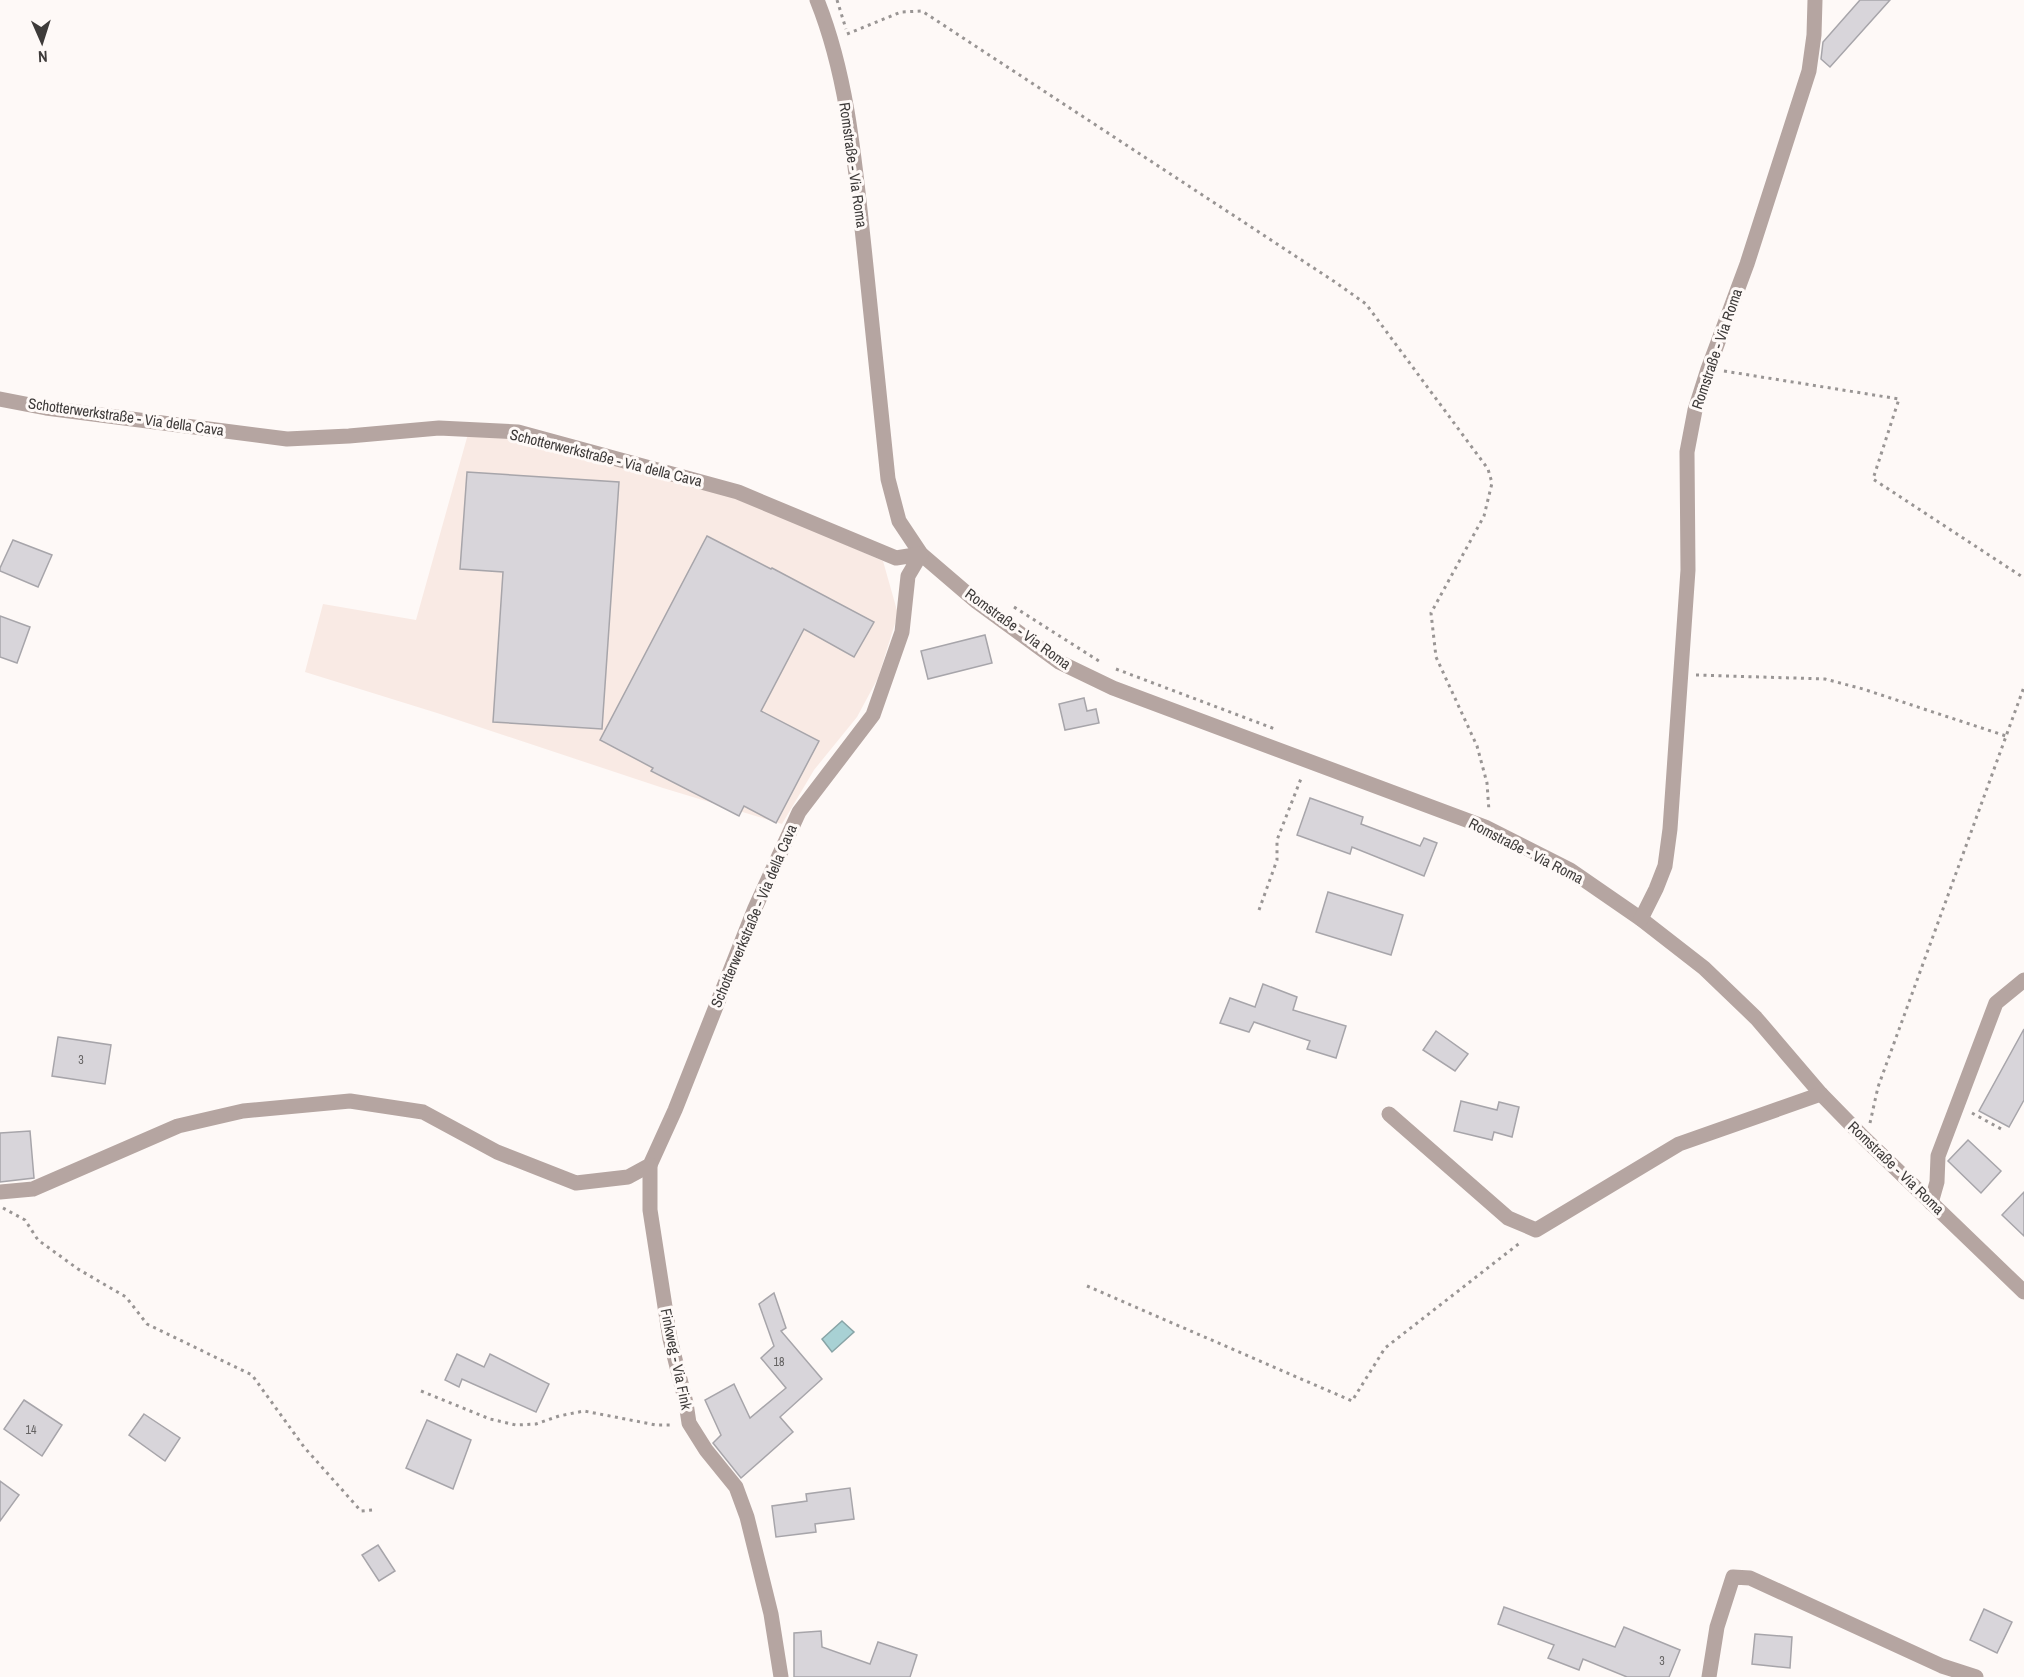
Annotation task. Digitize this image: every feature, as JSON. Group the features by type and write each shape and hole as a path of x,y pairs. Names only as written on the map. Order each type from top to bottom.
{"street":[{"name":"Romstraße - Via Roma","path":"817,0 838,65 856,166 888,479 900,521 921,554 977,602 1059,662 1113,688 1485,827 1570,870 1641,919 1704,968 1756,1018 1821,1094 1864,1138 2024,1292"},
{"name":"Romstraße - Via Roma","path":"1641,919 1665,866 1670,829 1688,570 1687,452 1695,410 1708,369 1747,264 1809,71 1814,35 1815,0"},
{"name":"Schotterwerkstraße - Via della Cava","path":"0,399 45,408 287,439 439,428 518,432 738,492 896,558 921,554"},
{"name":"Schotterwerkstraße - Via della Cava","path":"650,1165 675,1110 755,908 799,812 873,715 902,632 908,576 921,554"},
{"path":"1931,1203 1936,1182 1938,1156 1996,1003 2024,980"},
{"path":"1389,1114 1508,1218 1536,1230 1679,1144 1821,1094"},
{"path":"0,1192 33,1189 178,1126 243,1112 350,1101 423,1112 497,1152 576,1183 628,1177 650,1165"},
{"name":"Finkweg - Via Fink","path":"650,1165 650,1210 670,1339 689,1423 706,1450 736,1487 747,1517 771,1614 781,1677"},
{"path":"1709,1677 1718,1627 1733,1577 1750,1578 1942,1665 1976,1677"}],"path":[{"path":"837,0 850,44"},
{"path":"847,34 901,12 922,11 1366,304 1488,469 1492,483 1485,516 1431,613 1436,657 1477,746 1487,783 1489,811 1485,827"},
{"path":"1708,369 1899,399 1873,479 2024,578"},
{"path":"1008,603 1106,666 1277,730"},
{"path":"1681,675 1825,679 1863,689 2006,736"},
{"path":"1864,1138 1882,1076 2024,687"},
{"path":"1259,910 1277,860 1277,840 1308,761"},
{"path":"1482,808 1498,816"},
{"path":"1958,1105 2002,1130"},
{"path":"1864,1115 1876,1128"},
{"path":"0,1207 25,1220 38,1240 70,1263 126,1297 147,1324 252,1375 304,1447 361,1511 372,1509"},
{"path":"1087,1286 1352,1401 1385,1348 1536,1230"},
{"path":"421,1390 490,1419 516,1425 536,1424 584,1411 656,1425 689,1423"}],"shaded area":[{"path":"468,434 520,437 726,492 883,561 898,614 878,678 857,717 814,770 782,824 663,788 305,672 323,604 416,620"}],"water":[{"path":"842,1321 854,1332 832,1352 822,1339"}],"building":[{"path":"1860,0 1890,0 1830,67 1821,59 1823,42"},
{"path":"467,472 619,482 602,729 493,722 503,572 460,569"},
{"path":"707,536 874,622 854,657 804,629 761,711 819,741 776,823 744,806 739,816 651,771 653,768 600,740"},
{"path":"13,540 52,555 38,587 0,571"},
{"path":"0,616 30,627 17,663 0,657"},
{"path":"985,635 992,663 928,679 921,651"},
{"path":"1084,698 1087,711 1096,709 1099,723 1065,730 1059,704"},
{"path":"1310,798 1363,817 1361,824 1420,846 1424,838 1437,843 1424,876 1352,847 1350,854 1297,835"},
{"path":"1328,892 1403,915 1391,955 1316,932"},
{"path":"1263,984 1297,997 1293,1010 1346,1026 1336,1058 1307,1049 1310,1041 1254,1022 1249,1032 1220,1023 1230,998 1255,1007"},
{"path":"2024,1029 2024,1100 2009,1127 1979,1111"},
{"path":"1436,1031 1468,1054 1455,1071 1423,1050"},
{"path":"58,1037 111,1045 105,1084 52,1076"},
{"path":"1461,1101 1497,1110 1499,1102 1519,1107 1512,1137 1494,1132 1492,1140 1454,1131"},
{"path":"30,1131 34,1178 0,1182 0,1133"},
{"path":"1968,1140 2001,1171 1981,1193 1948,1161"},
{"path":"2024,1192 2024,1236 2002,1215"},
{"path":"774,1293 786,1328 781,1331 822,1379 780,1417 793,1432 741,1478 713,1443 721,1435 705,1400 734,1384 750,1418 786,1388 761,1358 774,1346 759,1304"},
{"path":"457,1354 484,1367 490,1354 549,1384 536,1412 462,1379 459,1387 445,1380"},
{"path":"24,1400 62,1425 42,1456 4,1429"},
{"path":"144,1414 180,1438 165,1461 129,1435"},
{"path":"427,1420 471,1440 453,1489 406,1468"},
{"path":"0,1481 19,1495 0,1521"},
{"path":"850,1488 854,1519 815,1524 816,1532 776,1537 772,1506 807,1501 806,1494"},
{"path":"378,1545 395,1571 379,1581 362,1555"},
{"path":"1504,1607 1615,1647 1624,1627 1680,1650 1669,1677 1627,1677 1583,1659 1579,1670 1548,1658 1554,1645 1498,1624"},
{"path":"1984,1609 2012,1622 1997,1653 1970,1640"},
{"path":"821,1631 822,1647 870,1664 878,1642 917,1655 910,1677 794,1677 794,1633"},
{"path":"1755,1634 1792,1637 1790,1668 1752,1664"}]}
